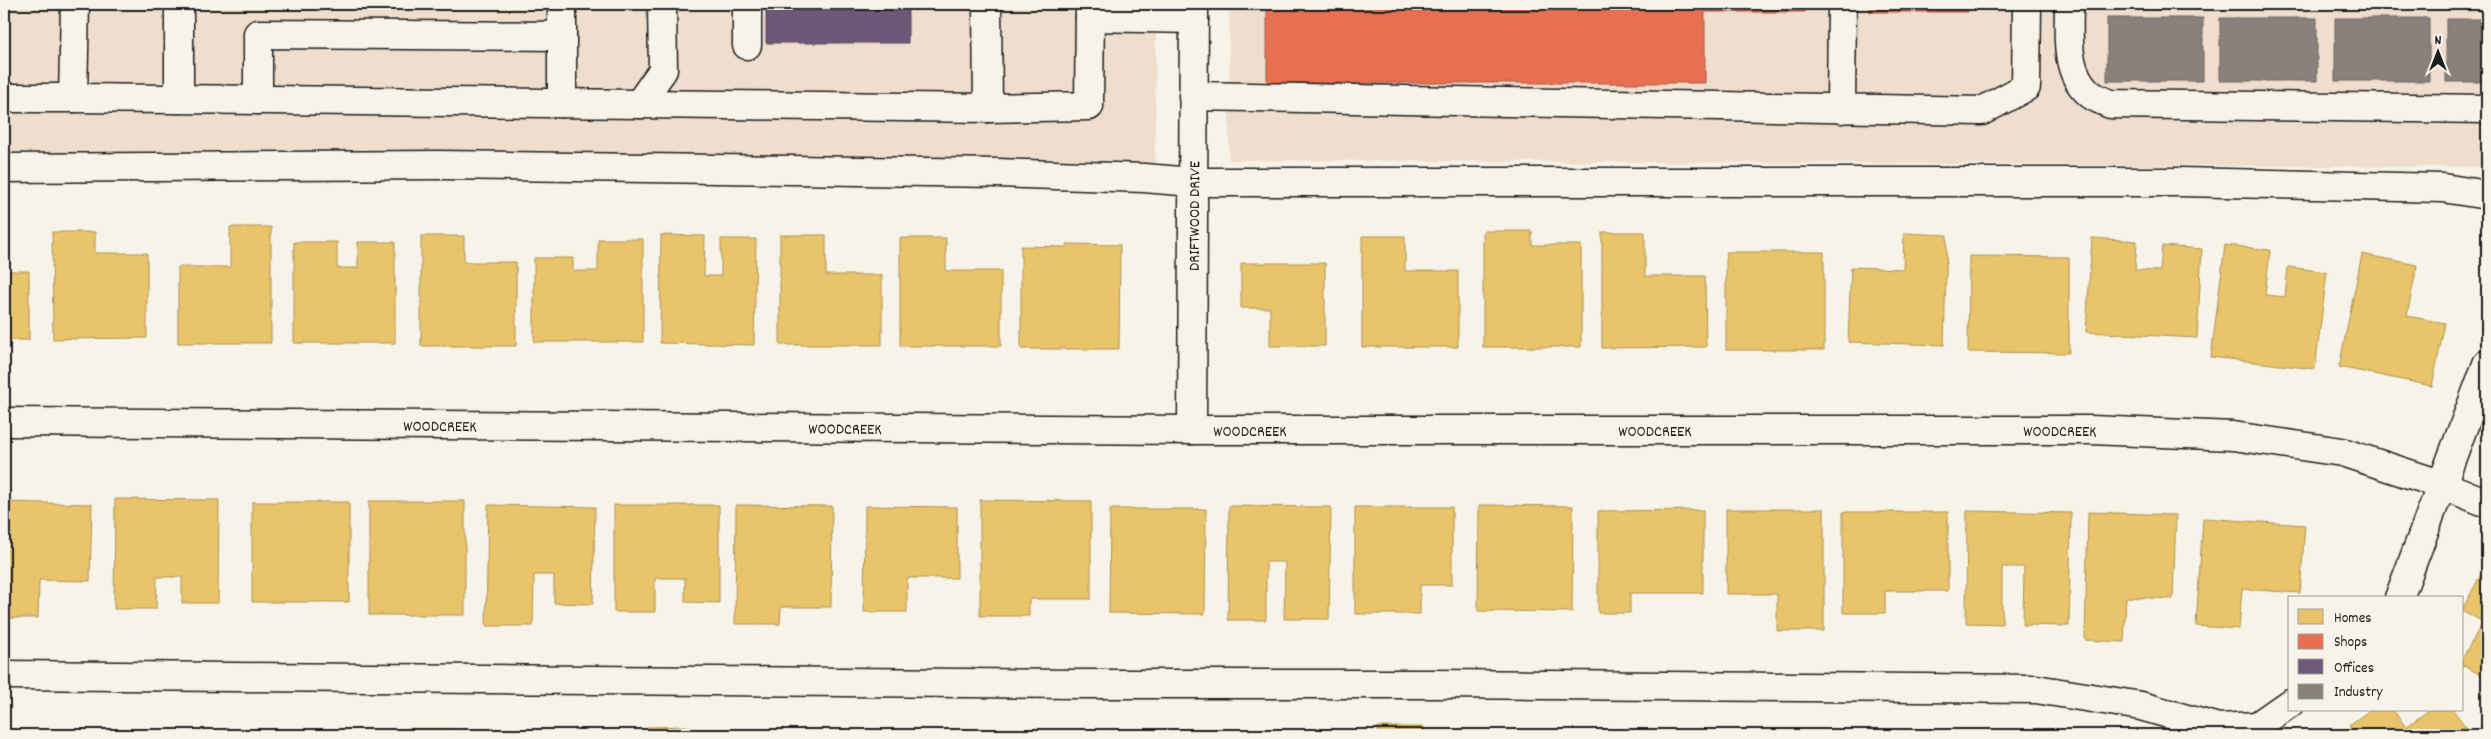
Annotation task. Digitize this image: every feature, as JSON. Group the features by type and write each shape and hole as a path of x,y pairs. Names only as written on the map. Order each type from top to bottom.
{"street":[{"path":"73,98 75,4"},
{"path":"178,99 179,4"},
{"path":"562,4 562,103"},
{"path":"640,104 663,70 662,4"},
{"path":"747,4 747,45"},
{"path":"987,4 988,108"},
{"path":"1841,109 1842,4"},
{"path":"1193,96 1982,111 2026,87 2027,4"},
{"path":"2069,4 2069,45 2072,69 2089,93 2110,104 2487,109"},
{"path":"4,98 988,108 1089,106 1090,10 1194,11"},
{"name":"DRIFTWOOD DRIVE","path":"1192,430 1194,11"},
{"path":"258,100 258,34 562,36"},
{"path":"4,168 439,165 998,173 1144,178 1193,182 2180,182 2443,188 2487,195"},
{"path":"2399,596 2443,484 2487,364"},
{"name":"WOODCREEK","path":"4,422 1192,430 2110,431 2234,436 2342,452 2443,484 2487,503"},
{"path":"4,675 1085,684 1432,684 2036,689 2141,706 2218,728 2257,726 2288,704"}],"shaded area":[{"path":"4,4 1156,4 1155,163 4,154"},
{"path":"1229,4 2487,4 2487,167 1229,160"}],"building: Homes":[{"path":"230,227 271,227 271,343 178,343 178,267 230,267"},
{"path":"1483,231 1532,231 1532,245 1581,245 1581,347 1483,347"},
{"path":"52,232 95,232 95,253 147,253 147,338 53,339"},
{"path":"1602,232 1645,232 1645,276 1705,276 1706,347 1602,348"},
{"path":"1904,233 1947,235 1944,345 1848,342 1851,267 1903,269"},
{"path":"661,235 705,236 704,276 721,276 721,239 756,239 754,345 660,343"},
{"path":"780,235 826,235 826,275 882,275 882,345 780,345"},
{"path":"421,236 464,236 464,262 516,262 516,346 421,346"},
{"path":"1362,236 1405,236 1405,271 1458,271 1458,347 1362,347"},
{"path":"900,238 946,238 946,271 1001,271 1001,346 900,346"},
{"path":"2092,238 2137,241 2135,270 2160,271 2162,246 2202,249 2197,338 2086,332"},
{"path":"598,239 643,239 643,342 534,342 534,258 573,258 573,271 598,271"},
{"path":"294,242 337,242 337,268 358,268 358,242 395,242 395,343 294,343"},
{"path":"1067,244 1120,245 1119,349 1021,349 1021,246 1067,247"},
{"path":"2225,245 2270,250 2265,295 2285,297 2288,267 2327,272 2315,369 2211,357"},
{"path":"1726,252 1824,252 1824,350 1726,350"},
{"path":"2362,254 2417,265 2407,316 2445,323 2432,386 2339,367"},
{"path":"1969,256 2069,257 2069,353 1968,352"},
{"path":"1241,263 1325,263 1325,346 1270,346 1270,308 1241,308"},
{"path":"4,271 29,271 29,340 4,340"},
{"path":"115,499 219,500 218,603 182,603 182,577 157,577 156,609 114,609"},
{"path":"980,500 1091,501 1091,599 1029,599 1029,616 980,616"},
{"path":"369,501 465,501 465,615 369,615"},
{"path":"4,502 92,504 90,581 39,580 38,618 4,618"},
{"path":"252,502 349,502 349,602 252,602"},
{"path":"488,505 595,507 593,604 554,603 554,575 534,575 533,626 486,626"},
{"path":"614,505 719,505 719,603 685,602 685,578 655,578 655,612 614,612"},
{"path":"736,505 832,506 831,607 781,607 780,624 735,624"},
{"path":"1479,505 1573,506 1572,612 1478,611"},
{"path":"865,506 957,507 957,578 907,578 907,612 864,612"},
{"path":"1229,506 1331,507 1329,619 1284,619 1285,562 1266,562 1266,620 1228,620"},
{"path":"1355,507 1452,507 1452,585 1420,585 1420,614 1355,614"},
{"path":"1110,509 1206,509 1205,614 1109,613"},
{"path":"1726,509 1824,509 1824,631 1777,631 1777,594 1726,594"},
{"path":"1703,510 1703,593 1630,593 1630,613 1598,613 1598,511"},
{"path":"1967,511 2071,513 2069,626 2023,625 2024,567 2002,567 2002,624 1966,623"},
{"path":"1843,512 1948,512 1948,591 1885,591 1885,613 1843,613"},
{"path":"2088,512 2176,515 2173,599 2126,597 2124,642 2085,640"},
{"path":"2203,518 2305,525 2300,593 2242,589 2239,629 2196,626"},
{"path":"2481,574 2487,578 2487,678 2464,666 2464,655 2483,622 2464,611 2464,606"},
{"path":"2367,712 2395,712 2406,727 2426,712 2455,712 2472,735 2357,735 2349,725"},
{"path":"687,726 687,735 647,735 647,727"},
{"path":"1378,727 1424,727 1424,735 1378,735"},
{"path":"405,729 450,729 450,735 405,735"},
{"path":"1317,732 1358,732 1358,735 1317,735"},
{"path":"44,733 86,733 86,735 44,735"},
{"path":"213,734 213,735 168,735"},
{"path":"935,734 935,735 893,735"},
{"path":"1060,734 1060,735 1017,735"}],"building: Shops":[{"path":"1267,4 1805,4 1805,12 1705,12 1705,83 1267,83"},
{"path":"1870,4 1968,4 1968,12 1870,12"}],"building: Offices":[{"path":"4,4 6,4 6,39 4,39"},
{"path":"766,4 908,4 908,43 766,43"}],"building: Industry":[{"path":"2107,18 2203,18 2203,81 2107,81"},
{"path":"2220,18 2317,18 2317,81 2220,81"},
{"path":"2335,18 2429,18 2429,81 2335,81"},
{"path":"2446,19 2487,19 2487,82 2446,82"}]}
